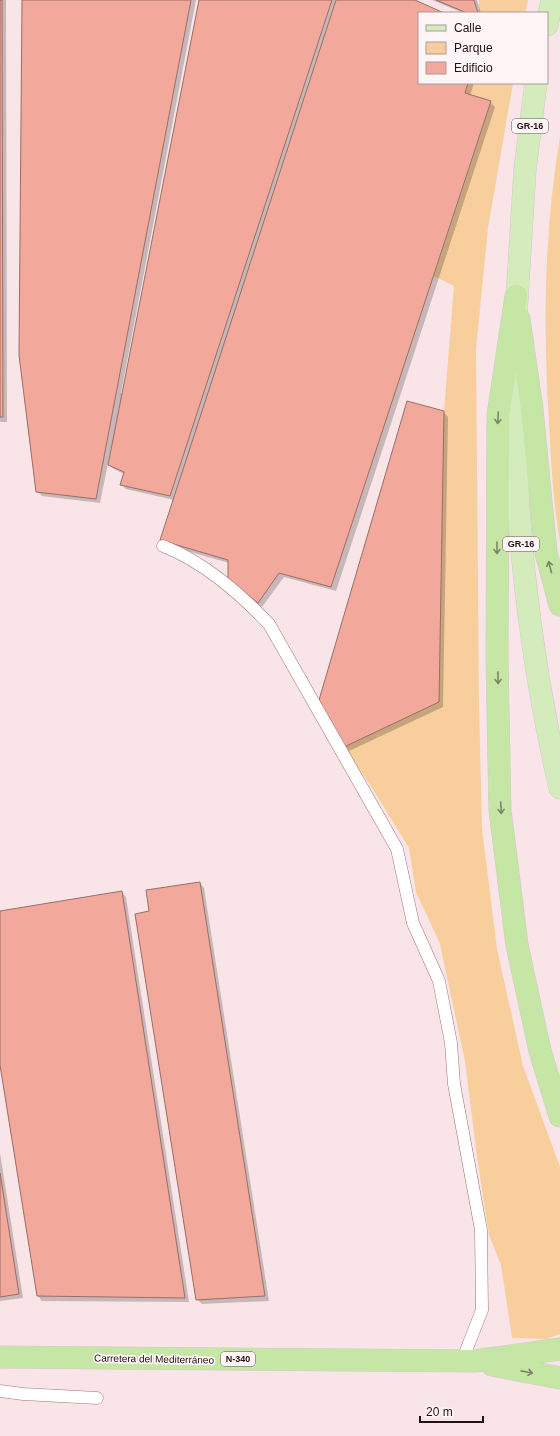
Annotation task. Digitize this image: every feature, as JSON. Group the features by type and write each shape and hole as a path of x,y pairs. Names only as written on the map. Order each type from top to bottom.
{"highway":[{"path":"516,296 532,409 546,553 560,605"},
{"path":"516,296 498,415 497,658 500,810 517,945 540,1051 560,1116"},
{"name":"Carretera del Mediterráneo","path":"0,1357 469,1361 560,1349"},
{"name":"Carretera del Mediterráneo","path":"469,1361 560,1378"}],"main road":[{"path":"548,20 552,0"},
{"name":"GR-16","path":"536,84 525,169 516,296 514,416 519,518 529,616 550,742 560,788"}],"lane":[{"path":"163,546 178,552 217,576 252,606 270,624 397,849 413,923 439,981 451,1043 454,1084 480,1230 482,1310 469,1361"},
{"path":"0,1391 23,1394 97,1398"}],"green space":[{"path":"479,0 528,0 525,12 479,12"},
{"path":"468,84 513,84 488,228 476,349 479,705 482,829 497,949 523,1066 560,1167 560,1334 546,1339 512,1338 501,1265 489,1235 477,1157 465,1061 440,944 416,892 409,848 374,791 344,747 439,702 444,411 454,286 434,276 491,102 465,93"},
{"path":"560,137 560,542 552,467 547,386 546,279 551,208"}],"building":[{"path":"0,0 2,0 3,417 0,417"},
{"path":"22,0 191,0 96,499 36,492 19,355"},
{"path":"199,0 332,0 170,496 120,485 124,472 108,465"},
{"path":"336,0 415,0 442,12 418,12 418,84 468,84 465,93 491,101 331,587 279,573 258,603 228,580 228,560 160,540"},
{"path":"436,0 474,0 478,12 465,12"},
{"path":"407,401 444,411 439,702 344,747 319,700"},
{"path":"200,882 265,1296 196,1300 135,914 149,911 146,890"},
{"path":"122,891 185,1298 37,1296 0,1065 0,911"},
{"path":"0,1173 19,1294 0,1297"}]}
